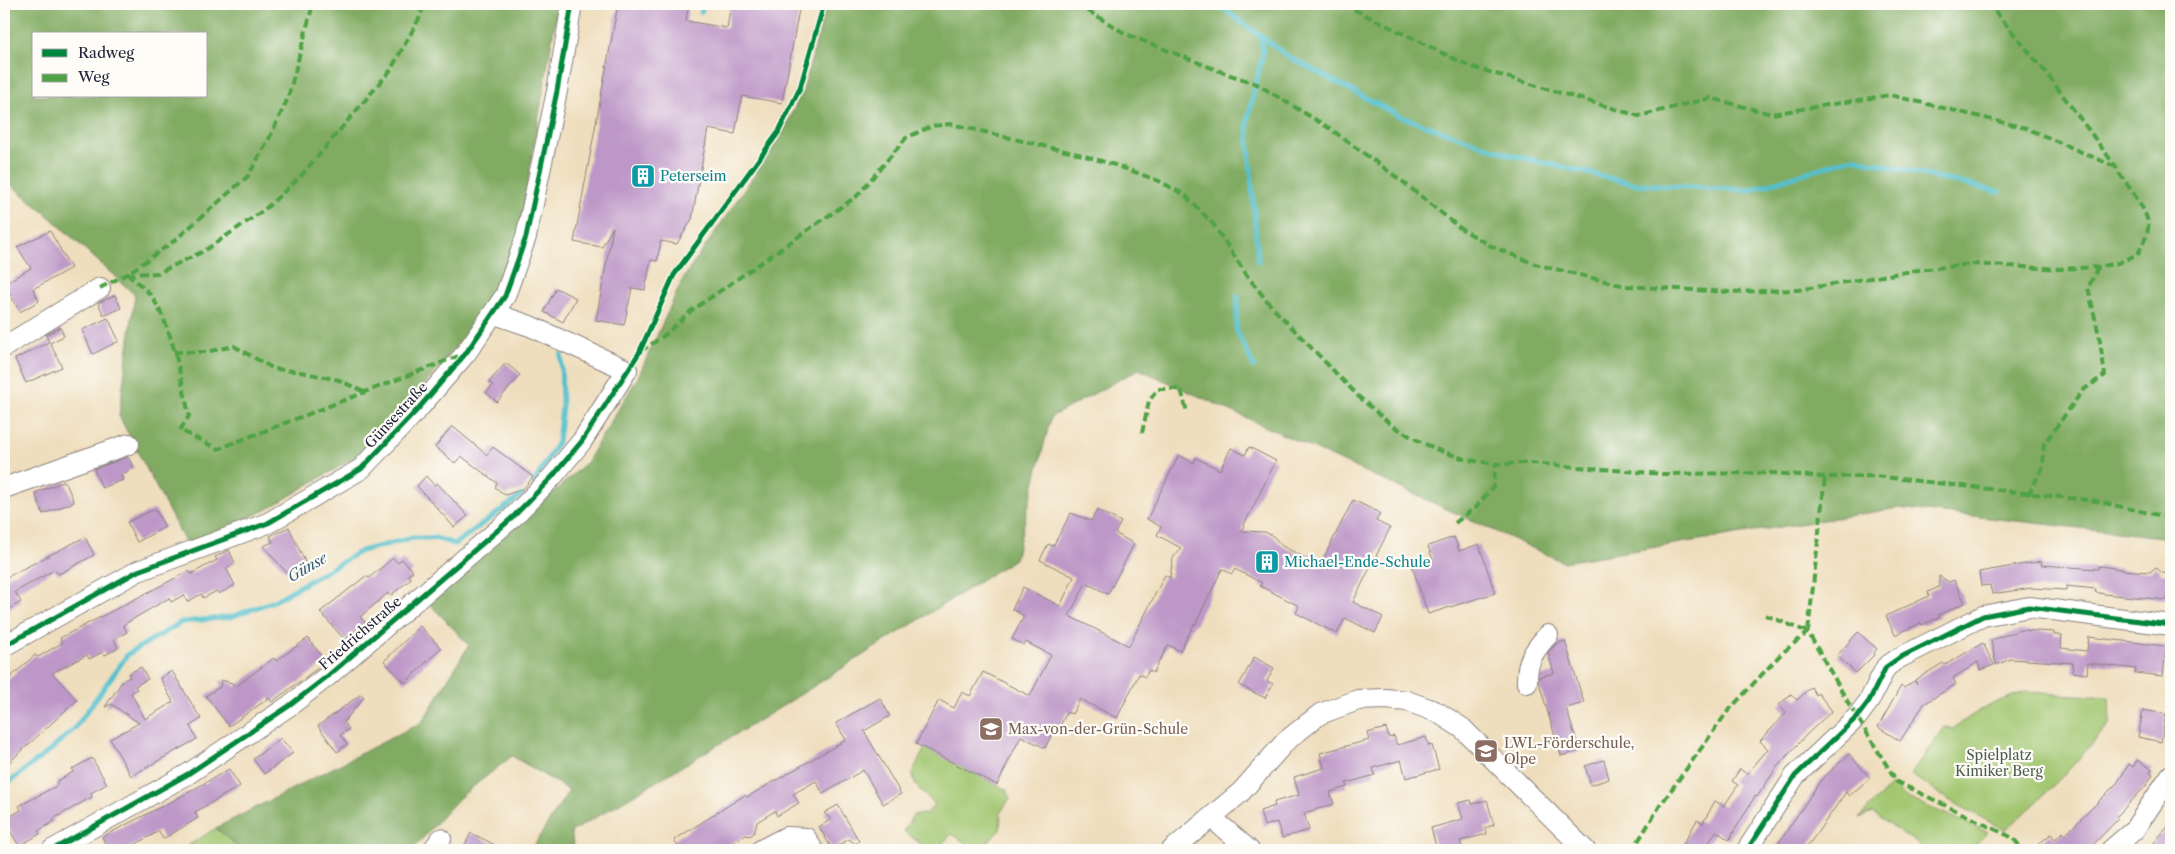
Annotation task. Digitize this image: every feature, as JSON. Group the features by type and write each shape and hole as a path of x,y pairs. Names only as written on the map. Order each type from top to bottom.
{"street":[{"name":"Günsestraße","path":"4,646 138,571 268,523 361,469 460,360 495,314 505,296 526,238 572,4"},
{"path":"4,347 100,288"},
{"name":"Friedrichstraße","path":"52,850 188,774 289,706 329,675 519,512 552,478 582,441 627,370 530,326 495,314"},
{"path":"4,488 130,444"},
{"path":"1747,850 1795,776 1857,718 1869,701 1886,667 1899,658 1983,616 2030,607 2171,626"},
{"path":"1527,683 1527,674 1533,651 1548,635"},
{"path":"1172,850 1242,792 1286,741 1320,714 1358,700 1407,702 1437,712 1462,728 1585,850"},
{"path":"2111,850 2134,830 2171,775"},
{"path":"1212,818 1249,850"},
{"path":"761,850 786,837 806,838 813,850"}],"green space":[{"path":"4,4 558,4 519,234 486,310 417,394 357,456 266,510 186,544 119,416 135,295 52,219 4,179"},
{"path":"827,4 2171,4 2171,538 1898,508 1563,562 1139,369 1051,417 1015,559 765,717 571,832 574,850 531,850 569,790 512,756 459,798 412,850 242,850 216,828 422,722 469,645 426,600 519,523 585,464 637,379 683,279 781,136 803,90"},
{"name":"Spielplatz Kimiker Berg","path":"2025,692 2109,697 2110,723 2060,779 2005,830 1947,799 1910,774 1945,727 1953,729 1970,716 1987,707"},
{"path":"925,748 1007,790 1010,798 1001,812 1000,830 982,847 969,845 952,834 935,850 929,850 904,831 913,815 926,814 935,804 916,786 912,773"},
{"path":"1892,784 1907,798 1988,832 1970,850 1927,850 1873,813 1859,818"},
{"path":"216,828 242,850 181,850"}],"building":[{"name":"Peterseim","path":"618,4 689,4 686,21 727,28 731,4 800,4 782,103 742,96 735,134 708,129 692,219 677,244 661,241 657,261 651,260 645,290 632,288 624,325 596,320 613,227 602,247 574,242"},
{"path":"50,231 71,268 33,289 39,301 20,312 4,284 31,268 17,247"},
{"path":"556,288 576,298 563,322 544,312"},
{"path":"115,295 121,308 104,316 98,303"},
{"path":"108,318 119,341 93,354 82,330"},
{"path":"60,327 64,336 50,343 62,367 26,383 15,359 49,342 46,335"},
{"path":"506,363 520,375 497,402 486,393 493,385 489,382"},
{"path":"452,426 487,455 493,447 533,477 523,489 505,495 495,487 497,483 461,456 455,463 435,447"},
{"path":"1249,447 1276,461 1241,531 1265,532 1273,536 1282,546 1320,565 1353,500 1380,513 1376,521 1390,528 1353,602 1383,617 1375,633 1345,618 1337,634 1296,613 1299,606 1260,586 1262,583 1235,569 1232,574 1222,569 1180,651 1168,645 1153,673 1149,670 1145,677 1139,674 1117,718 1080,699 1072,714 1067,712 1057,732 1054,730 1045,748 1021,736 997,785 916,744 939,700 954,708 962,692 970,696 983,672 1030,696 1051,655 1026,642 1024,645 1012,639 1024,616 1012,609 1023,587 1060,606 1074,577 1040,560 1048,544 1053,546 1071,513 1091,521 1097,510 1121,522 1115,533 1134,544 1108,594 1086,583 1069,616 1129,646 1165,575 1170,578 1173,558 1181,548 1157,535 1161,527 1147,519 1179,455 1194,463 1196,458 1220,470 1231,448 1245,455"},
{"path":"128,457 134,468 121,475 123,480 102,488 94,469"},
{"path":"426,476 434,485 437,483 468,516 454,527 417,486"},
{"path":"65,481 74,502 43,514 35,493"},
{"path":"155,509 165,527 137,542 127,522"},
{"path":"289,527 306,564 287,573 263,546 273,542 270,536"},
{"path":"85,537 94,555 59,574 54,570 15,592 21,602 4,612 4,571 7,577"},
{"path":"1454,537 1459,551 1479,544 1495,593 1428,614 1412,566 1433,560 1428,546"},
{"path":"229,550 235,563 226,568 235,585 219,594 217,591 203,598 201,594 187,602 184,595 171,602 169,598 123,625 127,632 114,639 118,648 105,655 103,652 89,659 87,655 52,673 77,700 4,767 4,683 35,655 38,657 62,643 60,638 189,571 191,574 217,560 215,557"},
{"path":"393,558 398,563 402,559 413,571 408,575 411,579 390,596 388,593 360,617 365,622 345,640 320,612 366,576 369,578"},
{"path":"2042,561 2041,565 2098,569 2099,566 2150,572 2156,567 2162,573 2169,574 2168,581 2171,587 2168,590 2167,600 2104,594 2095,592 2096,589 2066,586 2066,590 2031,588 1992,594 1990,585 1981,586 1979,572"},
{"path":"1939,576 1949,582 1954,580 1965,603 1938,615 1940,617 1895,635 1886,616 1929,596 1928,592 1939,587"},
{"path":"420,626 441,648 405,683 384,661"},
{"path":"2020,630 2054,632 2054,635 2062,635 2061,648 2087,651 2089,637 2166,646 2163,676 2135,673 2136,669 2088,663 2087,674 2072,672 2073,663 2011,659 1996,665 1991,640"},
{"path":"1858,632 1877,649 1874,655 1856,673 1837,656"},
{"path":"308,638 326,662 272,702 269,698 229,726 206,696 220,687 221,680 232,683 235,687 274,658 276,661"},
{"path":"1565,641 1584,703 1566,708 1580,751 1561,756 1539,683 1539,677 1554,673 1548,653 1556,644"},
{"path":"1983,643 1994,665 1980,670 1978,662 1953,678 1956,684 1924,704 1900,741 1878,727 1901,686 1904,688 1914,681 1917,684 1915,680 1943,663 1945,665"},
{"path":"1254,657 1274,668 1267,681 1273,684 1265,698 1239,685"},
{"path":"141,667 148,679 135,686 137,689 131,693 145,719 173,702 160,678 172,671 201,719 190,726 197,739 131,776 110,739 139,723 111,704 105,707 123,680 130,677 128,674"},
{"path":"1811,687 1816,695 1818,693 1832,711 1807,734 1777,767 1757,797 1755,796 1729,840 1716,831 1704,850 1680,850 1697,820 1703,823 1715,801 1724,806 1738,785 1732,781 1740,769 1747,774 1768,749 1760,741 1786,713 1779,705 1791,694 1797,700"},
{"path":"361,694 364,697 344,722 349,729 340,735 347,744 337,752 318,726"},
{"path":"880,698 890,716 864,731 901,794 883,804 863,770 823,794 816,781 793,794 799,803 777,816 775,811 757,822 754,833 750,836 746,835 718,850 680,850 674,840 745,795 747,797 846,740 836,723"},
{"path":"2143,710 2166,714 2161,742 2138,737"},
{"path":"1386,728 1389,738 1394,736 1397,745 1426,737 1429,746 1432,745 1439,769 1406,778 1401,760 1373,768 1375,775 1346,783 1347,787 1330,792 1334,804 1304,813 1309,830 1282,838 1277,822 1264,826 1260,811 1275,806 1274,802 1299,795 1294,777 1324,768 1320,753 1369,740 1367,733"},
{"path":"281,738 293,753 264,774 253,759"},
{"path":"1849,754 1870,778 1849,796 1846,792 1805,850 1774,850 1821,780"},
{"path":"92,758 107,784 91,793 92,797 53,819 55,821 38,831 40,834 19,846 4,820 21,810 19,806 58,785 56,782 73,772 72,769"},
{"path":"1604,760 1609,779 1591,785 1585,766"},
{"path":"2137,760 2152,769 2150,772 2153,774 2145,787 2116,817 2118,819 2088,850 2031,850 2051,834 2055,839 2063,832 2065,835 2117,783 2129,764 2133,767"},
{"path":"229,769 240,786 195,812 198,818 163,839 159,831 125,850 109,850 102,837 184,795"},
{"path":"1471,800 1472,804 1487,800 1494,825 1485,828 1487,834 1460,841 1463,850 1437,850 1431,828 1463,819 1458,803"},
{"path":"838,805 859,841 855,844 849,839 832,849 819,827 831,819 824,813"},
{"path":"2171,823 2171,850 2148,850 2157,839"},
{"path":"471,833 505,850 462,850"}],"waterway":[{"name":"Günse","path":"701,12 705,4"},
{"path":"1217,4 1289,57 1399,116 1511,155 1635,184 1750,190 1853,158 1999,192"},
{"path":"1258,262 1247,122 1263,53 1260,34"},
{"path":"1238,296 1236,329 1254,367"},
{"name":"Günse","path":"534,482 558,442 562,407 561,355"},
{"name":"Günse","path":"4,786 52,749 75,728 128,654 182,622 231,617 274,601 361,551 412,538 435,538 455,544 522,495"}],"marked path":[{"path":"100,288 127,274 174,241 248,176 269,139 288,98 313,4"},
{"path":"127,274 158,273 204,251 264,210 300,177 390,71 420,17 424,4"},
{"path":"1077,4 1126,34 1257,84 1329,128 1402,181 1460,228 1491,246 1535,264 1625,286 1729,292 1798,290 1918,270 1972,264 2059,269 2098,267 2118,263 2138,254 2148,229 2148,222 2141,206 2116,167 2044,70 1989,4"},
{"path":"1343,4 1469,66 1639,116 1711,98 1771,114 1890,95 2026,128 2116,167"},
{"path":"641,351 665,335 691,311 857,196 906,138 932,126 951,124 1082,155 1159,181 1185,195 1213,224 1248,277 1272,307 1358,396 1390,424 1413,438 1438,450 1468,460 1496,464 1530,463 1662,474 1773,473 1825,477 1875,476 2096,501 2171,518"},
{"path":"2028,495 2043,467 2044,444 2083,390 2105,375 2099,335 2088,288 2098,267"},
{"path":"127,274 148,292 156,304 169,334 189,416 180,430 218,449 461,355"},
{"path":"174,352 206,352 234,346 274,369 296,371 339,380 364,392"},
{"path":"1142,433 1149,401 1158,389 1181,389 1187,412"},
{"path":"1455,523 1476,507 1493,487 1496,464"},
{"path":"1765,615 1808,632 1825,477"},
{"path":"1630,850 1637,843 1659,807 1728,711 1781,654 1808,632 1897,782 2013,838 2023,850"}],"cycle path":[{"path":"4,646 138,571 268,523 361,469 418,409 466,353 505,296 526,237 557,91 572,4"},
{"path":"52,850 188,774 289,706 329,675 512,518 552,477 582,441 639,353 674,275 778,133 800,88 824,4"},
{"path":"1747,850 1795,776 1857,717 1869,701 1886,667 1899,658 1983,616 2029,607 2171,625"}],"place":[{"name":"Peterseim","path":"643,176"},
{"name":"Michael-Ende-Schule","path":"1267,562"},
{"name":"Max-von-der-Grün-Schule","path":"991,729"},
{"name":"LWL-Förderschule, Olpe","path":"1486,751"}]}
